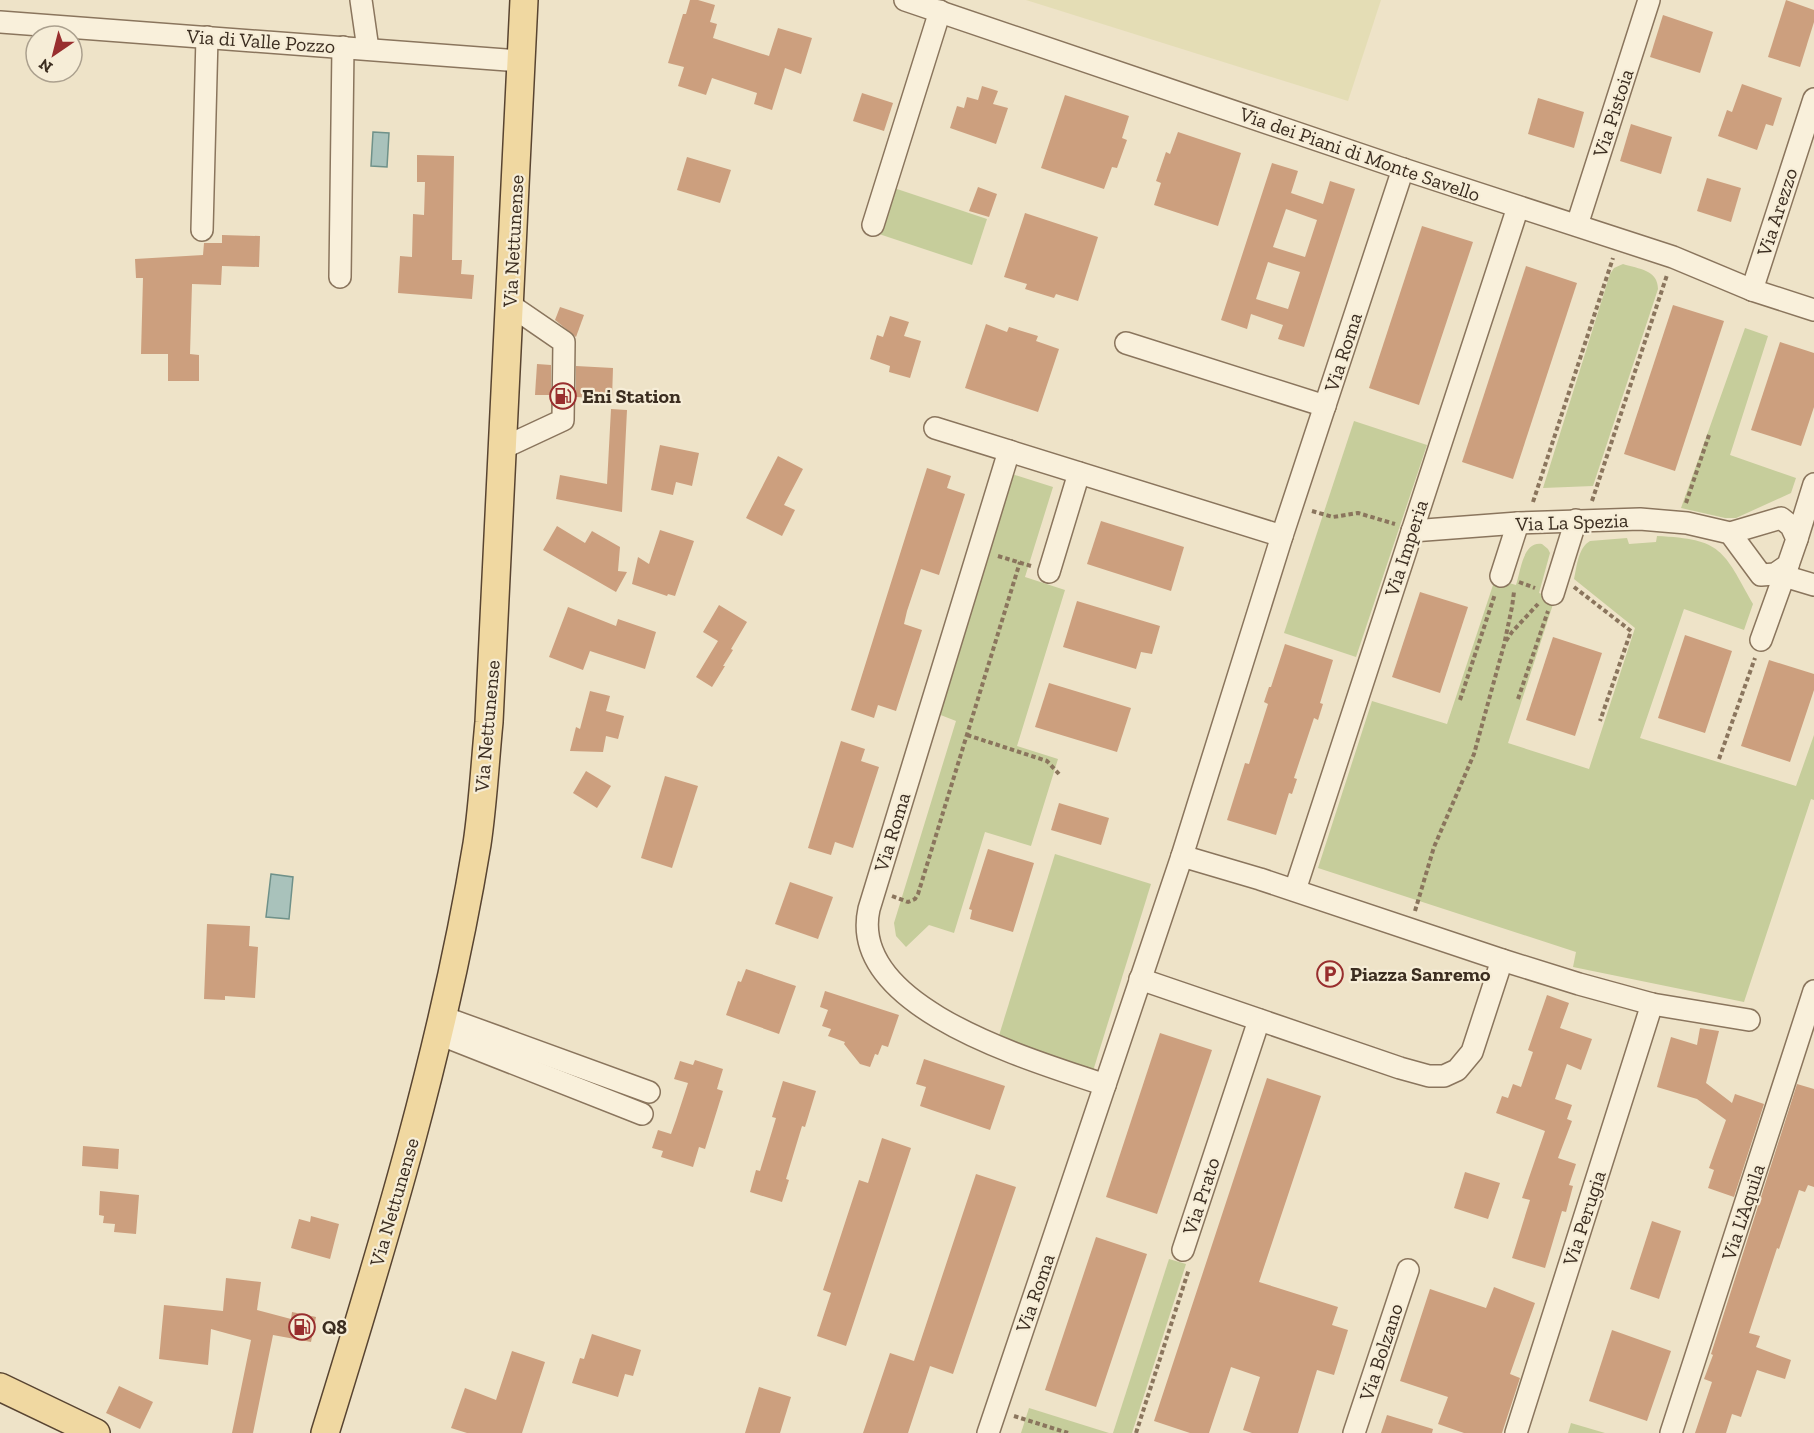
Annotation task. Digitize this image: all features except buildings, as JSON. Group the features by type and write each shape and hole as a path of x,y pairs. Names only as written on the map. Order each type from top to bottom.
{"main road":[{"name":"Via Nettunense","path":"325,1433 378,1260 424,1096 468,896 477,840 489,722 524,0"},
{"path":"0,1387 96,1433"}],"street":[{"path":"361,0 368,49"},
{"path":"523,28 538,0"},
{"name":"Via dei Piani di Monte Savello","path":"905,0 1403,169 1673,257 1752,290 1814,310"},
{"name":"Via Pistoia","path":"1577,225 1649,0"},
{"path":"873,225 940,11"},
{"name":"Via di Valle Pozzo","path":"0,22 521,60"},
{"path":"202,230 207,37"},
{"path":"340,277 343,47"},
{"name":"Via Arezzo","path":"1752,290 1814,101"},
{"name":"Via Roma","path":"988,1433 1182,856 1282,536 1403,169"},
{"name":"Via Imperia","path":"1295,890 1518,207"},
{"path":"503,448 563,420 564,342 510,305"},
{"path":"1126,343 1325,406"},
{"path":"936,428 1282,536"},
{"name":"Via Roma","path":"1009,451 875,891 867,922 867,932 871,948 887,974 904,992 931,1013 971,1036 1002,1049 1105,1085"},
{"path":"1049,572 1079,473"},
{"name":"Via La Spezia","path":"1412,531 1522,523 1640,519 1679,522 1730,533 1781,518 1811,493"},
{"name":"Via La Spezia","path":"1761,640 1811,493"},
{"path":"1781,518 1791,526 1797,539"},
{"path":"1554,587 1581,520"},
{"path":"1507,578 1522,523"},
{"path":"1730,533 1761,575 1775,602"},
{"path":"1761,575 1786,571 1814,585"},
{"path":"1182,856 1295,890 1502,960 1652,1004 1749,1020"},
{"path":"1140,979 1400,1068 1429,1076 1444,1076 1457,1070 1472,1052 1502,960"},
{"name":"Via L'Aquila","path":"1671,1433 1814,991"},
{"name":"Via Perugia","path":"1516,1433 1652,1004"},
{"name":"Via Prato","path":"1184,1250 1259,1020"},
{"path":"441,1026 649,1092"},
{"path":"441,1026 642,1114"},
{"name":"Via Bolzano","path":"1354,1433 1408,1270"}],"path":[{"path":"1522,523 1619,239"},
{"path":"1581,520 1673,257"},
{"path":"1679,522 1709,435"},
{"path":"1292,505 1333,517 1358,513 1412,531"},
{"path":"979,550 1049,572"},
{"path":"875,891 908,902 918,894 1020,562"},
{"path":"1507,578 1554,587 1631,631 1600,721"},
{"path":"1410,929 1434,847 1474,754 1512,607 1514,590 1507,578"},
{"path":"1460,700 1507,578"},
{"path":"1504,645 1512,632 1554,587"},
{"path":"1518,699 1554,587"},
{"path":"1719,759 1761,640"},
{"path":"967,735 1047,761 1059,774"},
{"name":"Via Prato","path":"1136,1433 1194,1254 1184,1250"},
{"path":"995,1409 1068,1433"}],"shaded area":[{"path":"1026,0 1381,0 1348,101"}],"green space":[{"path":"894,188 987,219 972,265 879,234"},
{"path":"1623,264 1651,274 1655,278 1658,289 1593,486 1543,488 1610,274 1614,268"},
{"path":"1745,328 1768,336 1730,455 1796,478 1791,493 1736,518 1725,518 1681,508"},
{"path":"1354,421 1427,445 1356,657 1284,633"},
{"path":"1012,474 1053,487 1025,577 1065,590 1017,746 1058,759 1031,846 985,832 954,933 929,925 906,947 896,936 894,923 956,721 938,714"},
{"path":"1657,536 1695,540 1718,551 1727,560 1753,604 1744,630 1684,609 1640,738 1796,786 1814,735 1814,800 1811,799 1744,1002 1573,967 1576,952 1318,868 1372,701 1447,724 1495,579 1516,585 1524,558 1531,547 1536,544 1542,544 1550,553 1539,593 1555,598 1508,743 1589,769 1635,628 1574,579 1579,558 1583,548 1590,541 1627,538 1629,544 1656,542"},
{"path":"1055,854 1151,884 1093,1071 997,1042"},
{"path":"1169,1259 1186,1264 1132,1433 1113,1433"},
{"path":"1029,1408 1109,1433 1021,1433"},
{"path":"1571,1423 1605,1433 1568,1433"}],"water":[{"path":"373,132 389,133 387,167 371,166"},
{"path":"271,874 293,877 289,919 266,917"}],"place":[{"name":"Eni Station","path":"563,396"},
{"name":"Piazza Sanremo","path":"1330,974"},
{"name":"Q8","path":"302,1327"}]}
